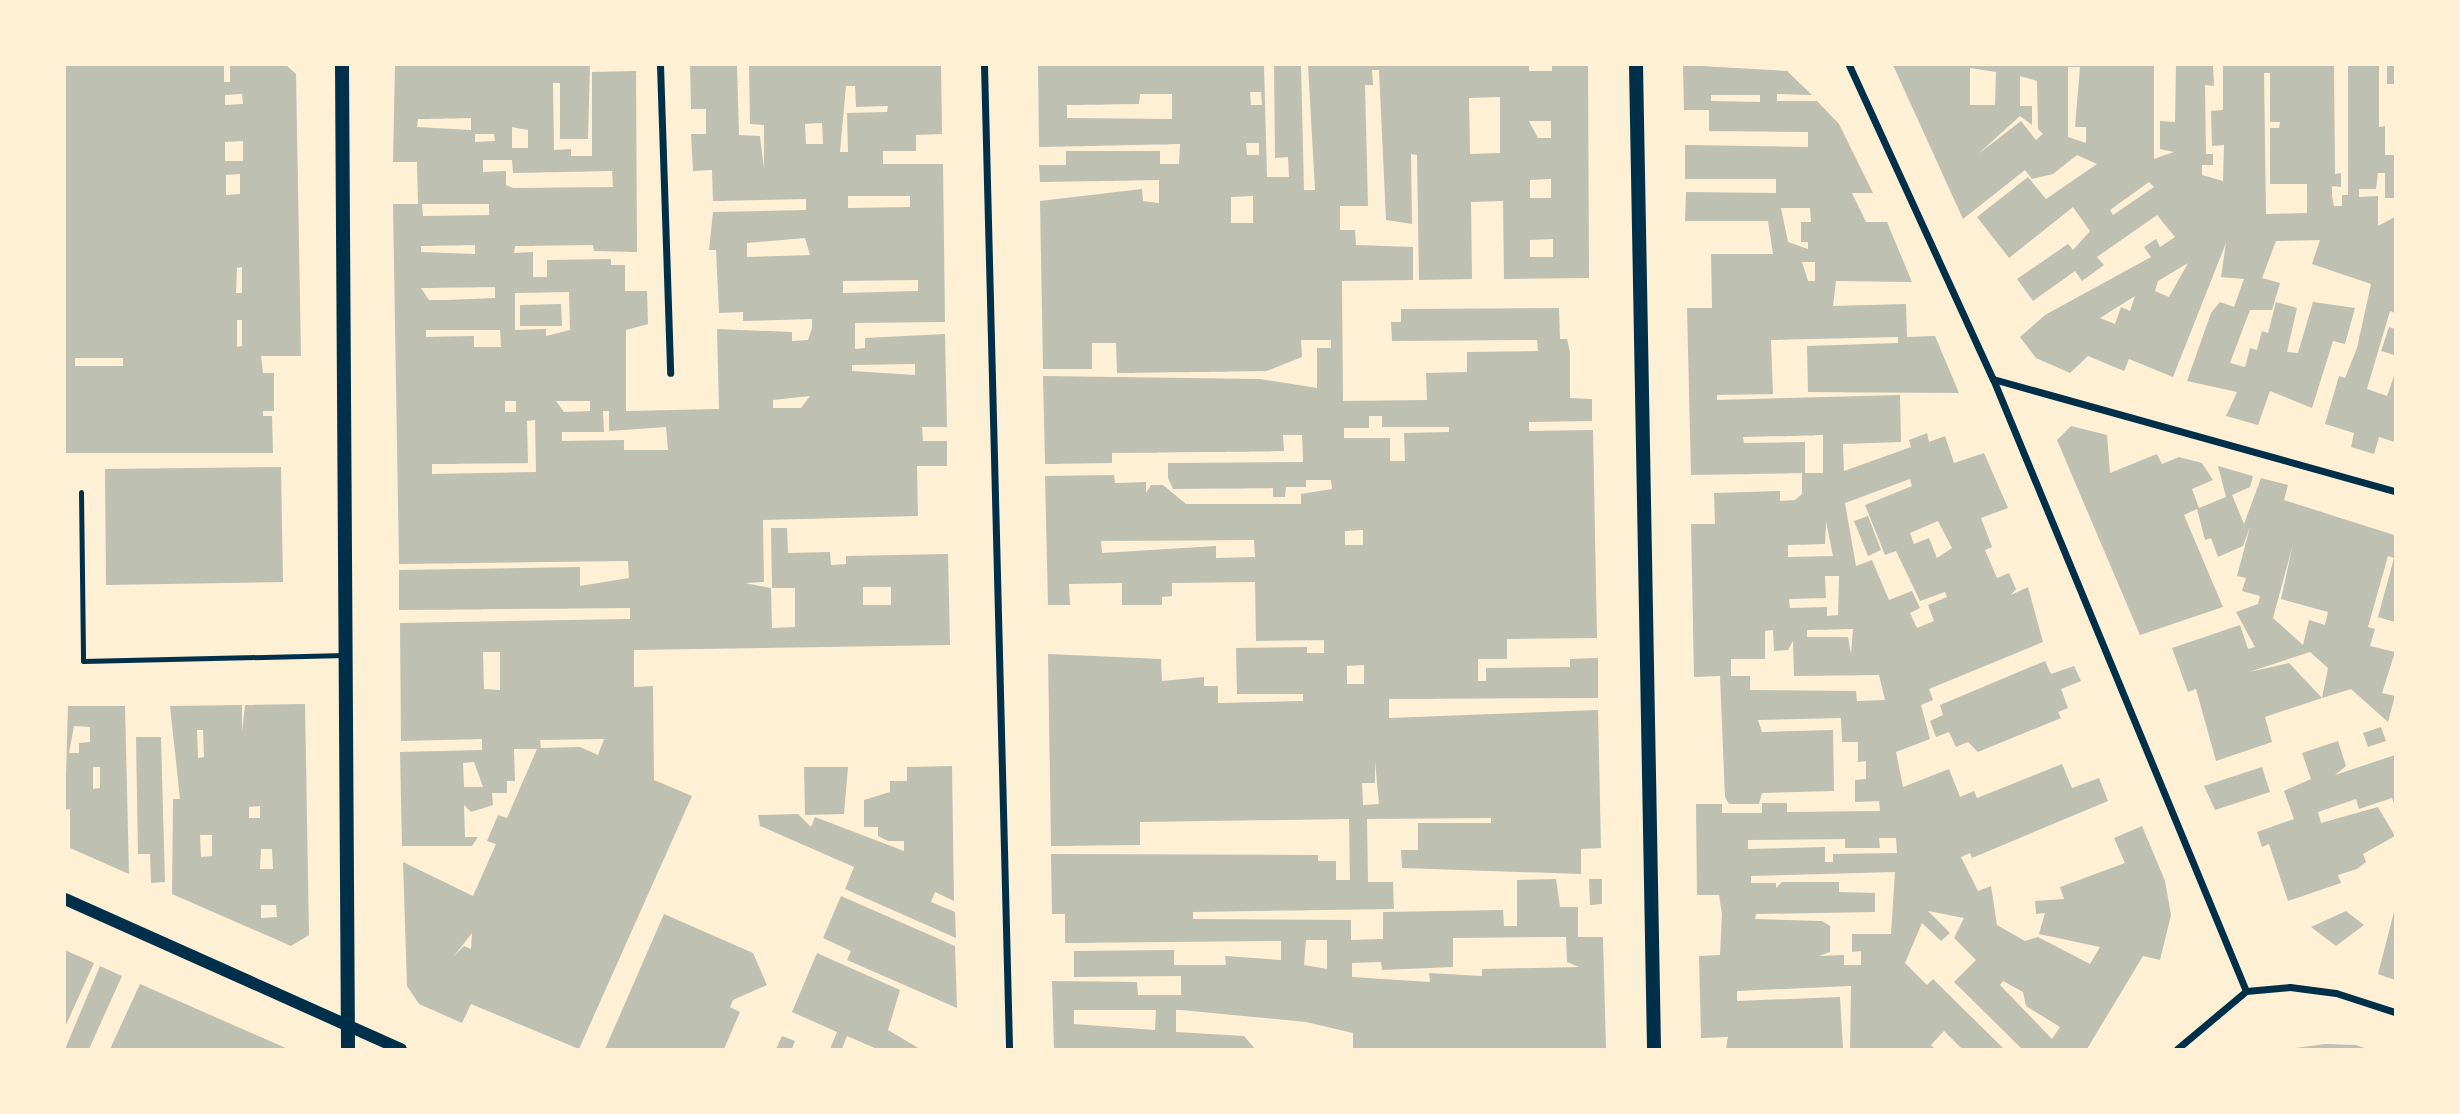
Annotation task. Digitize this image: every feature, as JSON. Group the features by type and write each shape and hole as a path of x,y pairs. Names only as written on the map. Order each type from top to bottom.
{"main road":[{"path":"342,65 348,1049"},
{"path":"1636,65 1654,1049"}],"street":[{"path":"660,65 670,373"},
{"path":"984,65 1009,1049"},
{"path":"1849,65 1993,379 2246,991"},
{"path":"1993,379 2395,491"},
{"path":"65,899 401,1049"},
{"path":"2177,1049 2246,991 2290,987 2336,993 2395,1012"}],"lane":[{"path":"81,492 83,661 346,655"}],"building":[{"path":"65,65 224,65 224,82 230,82 230,65 286,65 296,74 301,356 261,356 263,373 274,373 274,411 263,411 263,416 272,416 273,453 65,453","holes":["242,94 243,104 225,105 225,95","243,141 243,161 225,161 225,142","240,174 240,194 226,195 226,175","242,267 242,293 236,293 237,268","237,320 242,320 242,346 237,347","75,358 123,358 123,366 75,366"]},
{"path":"395,65 590,65 588,139 560,139 560,83 553,83 554,150 571,149 571,156 592,156 592,72 636,71 637,252 594,251 593,245 515,246 514,253 533,252 533,277 547,277 547,260 611,259 611,265 625,265 625,291 647,291 648,324 626,330 626,411 719,409 717,329 792,332 792,341 808,340 812,319 743,321 743,312 719,313 716,250 709,250 713,212 806,210 806,199 713,201 712,170 693,171 691,134 706,134 706,109 691,109 690,65 737,65 739,135 760,136 764,169 764,125 750,124 749,65 941,65 942,134 916,135 916,151 883,151 883,164 943,164 945,322 855,323 855,349 865,348 865,338 945,334 947,427 922,427 923,441 947,441 947,466 917,466 918,516 763,520 764,582 745,583 771,588 772,628 795,627 795,588 772,588 771,528 787,528 788,553 830,552 831,565 846,564 846,556 948,554 950,645 634,650 634,687 653,686 654,780 692,796 579,1049 471,1004 462,1023 419,1004 407,986 403,862 473,896 496,844 487,841 498,815 507,818 537,749 514,749 515,781 507,781 507,793 492,793 493,805 471,812 464,805 465,837 478,837 472,846 402,846 400,752 482,750 482,739 401,741 400,623 630,619 630,608 399,610 399,570 580,567 580,586 629,578 628,561 399,564 393,204 418,204 417,162 393,162","holes":["846,86 855,86 856,107 888,106 887,112 847,113 848,152 840,152","471,118 471,130 417,127 418,119","822,123 823,144 806,144 805,124","512,127 528,130 528,148 512,148","475,134 494,134 495,141 475,142","483,160 512,160 513,173 612,171 613,187 513,188 506,185 506,171 483,172","848,196 910,196 910,207 848,208","422,204 489,204 489,215 423,216","805,238 810,255 747,257 747,243","475,245 475,254 421,252 421,246","918,280 918,291 843,293 843,281","495,287 495,298 429,300 421,288","569,292 570,330 546,336 546,329 515,330 515,293","426,330 500,330 501,347 474,347 474,336 426,337","915,364 915,375 852,371 852,365","810,396 801,408 773,408 773,400","505,401 516,401 516,412 505,412","556,401 590,401 590,411 564,412","603,411 609,411 609,431 666,427 668,450 624,450 624,440 562,441 562,432 604,432","535,420 536,472 432,474 432,464 528,463 527,421","863,587 891,587 891,605 863,605","483,652 500,652 500,690 484,689","604,739 598,755 580,747 541,748 540,740","474,762 483,787 464,787 463,763","472,933 471,949 464,946 454,956"]},
{"path":"1038,65 1264,65 1267,177 1289,177 1288,157 1275,158 1274,65 1301,65 1304,190 1315,190 1308,65 1529,65 1529,71 1552,71 1552,65 1588,65 1589,278 1504,279 1503,201 1471,202 1472,279 1419,280 1417,155 1411,154 1412,224 1386,220 1379,70 1372,70 1373,85 1365,85 1368,206 1340,206 1340,230 1355,230 1356,245 1413,247 1413,280 1342,281 1343,401 1427,400 1426,373 1467,372 1467,352 1538,351 1537,340 1392,341 1391,322 1401,322 1401,309 1559,308 1560,339 1567,339 1570,352 1570,398 1592,399 1592,421 1529,422 1529,431 1593,430 1597,638 1507,639 1507,659 1478,659 1478,681 1486,681 1486,668 1570,667 1570,659 1598,658 1598,698 1389,699 1389,718 1598,710 1601,848 1581,849 1581,874 1402,868 1401,850 1418,850 1418,823 1491,823 1491,818 1367,819 1368,882 1393,882 1394,909 1193,912 1193,919 1351,920 1351,940 1383,939 1383,912 1503,910 1504,926 1517,926 1517,880 1556,879 1560,907 1578,907 1578,937 1603,937 1606,1049 1353,1049 1353,1033 1306,1022 1176,1010 1176,1032 1244,1036 1255,1049 1054,1049 1052,981 1137,982 1138,995 1181,995 1181,976 1074,977 1074,951 1174,950 1174,965 1226,965 1225,956 1281,960 1281,941 1065,943 1065,914 1052,914 1051,854 1318,855 1318,861 1336,861 1336,880 1350,880 1349,819 1140,822 1140,845 1051,846 1048,654 1161,659 1162,681 1204,677 1204,686 1218,686 1218,703 1303,701 1303,694 1237,694 1236,648 1307,647 1307,653 1324,653 1324,640 1256,641 1255,582 1172,583 1172,596 1162,597 1162,605 1122,605 1122,583 1069,584 1070,605 1048,605 1045,476 1114,475 1115,483 1146,482 1146,493 1151,485 1163,485 1186,504 1301,504 1301,494 1332,489 1331,480 1306,480 1306,487 1286,487 1285,497 1273,497 1273,488 1173,489 1168,478 1168,463 1303,462 1302,435 1283,435 1284,451 1112,453 1112,463 1045,464 1043,376 1260,379 1317,388 1317,348 1331,348 1331,340 1301,340 1302,357 1267,371 1117,373 1116,343 1092,343 1092,369 1043,369 1040,201 1142,189 1143,201 1159,203 1159,180 1040,182 1039,165 1066,165 1066,151 1160,151 1160,164 1179,164 1180,144 1039,147","holes":["1250,92 1261,92 1262,105 1251,105","1140,94 1172,94 1172,119 1067,118 1067,105 1139,104","1500,97 1500,153 1470,154 1469,98","1529,121 1551,121 1551,138 1538,138","1246,143 1259,143 1259,155 1247,155","1551,179 1551,198 1530,198 1530,180","1253,196 1253,223 1231,223 1231,197","1553,239 1553,257 1530,257 1530,240","1369,416 1382,416 1382,427 1449,427 1449,432 1404,433 1405,461 1390,461 1390,438 1344,438 1344,428 1369,428","1363,530 1363,545 1345,545 1345,531","1254,540 1255,557 1216,558 1216,546 1102,553 1101,541","1364,665 1364,684 1347,684 1347,666","1375,761 1379,804 1363,805 1362,783 1375,783","1566,937 1567,962 1579,967 1482,969 1482,976 1429,973 1430,982 1352,977 1352,963 1381,962 1382,970 1453,967 1453,938","1306,940 1327,940 1327,969 1304,965","1074,1010 1156,1010 1155,1030 1074,1024"]},
{"path":"1683,65 1787,71 1812,95 1777,94 1777,101 1817,101 1839,124 1873,193 1852,193 1866,222 1887,222 1912,282 1836,281 1833,306 1906,304 1907,337 1935,336 1959,393 1808,392 1807,346 1898,343 1898,337 1771,340 1773,394 1717,395 1717,400 1900,395 1901,442 1843,444 1844,471 1911,447 1909,440 1927,433 1929,442 1945,436 1954,463 1984,453 2008,508 1981,518 1992,547 1985,550 1997,578 2009,573 2016,589 2011,595 2028,587 2043,642 1929,689 1933,700 1921,705 1930,739 1896,752 1903,787 1949,769 1960,797 1974,791 1977,798 2062,764 2072,788 2099,778 2108,801 1972,858 1970,853 1961,857 1978,891 1991,886 1997,925 2025,941 2038,937 2090,964 2100,947 2039,934 2045,913 2036,914 2035,901 2064,899 2060,887 2125,863 2114,838 2142,826 2165,881 2171,915 2160,960 2143,956 2087,1049 2022,1049 1954,982 1976,960 1954,938 1964,918 1928,911 1950,933 1941,941 1922,923 1905,963 1927,985 1933,979 2004,1049 1962,1049 1944,1031 1931,1045 1935,1049 1850,1049 1851,986 1737,991 1737,1001 1840,997 1843,1048 1726,1049 1728,1037 1701,1038 1699,956 1720,955 1722,914 1719,895 1697,895 1696,804 1722,804 1722,813 1762,813 1762,803 1787,803 1787,812 1880,811 1879,801 1855,802 1855,780 1866,779 1866,761 1858,762 1858,742 1842,742 1841,718 1758,720 1762,732 1833,730 1834,791 1762,793 1759,804 1729,804 1725,797 1720,676 1694,677 1691,524 1715,524 1714,493 1780,491 1780,501 1795,500 1802,494 1802,473 1691,475 1687,308 1712,308 1711,254 1773,254 1768,221 1685,221 1686,192 1776,193 1776,179 1685,179 1685,145 1808,147 1808,132 1709,131 1709,110 1684,110","holes":["1711,95 1760,95 1760,102 1711,101","1781,208 1810,208 1811,222 1801,222 1801,242 1808,242 1808,249 1788,242","1802,262 1815,262 1815,281 1808,281","1823,435 1823,473 1805,473 1805,442 1744,443 1743,437","1910,479 1912,486 1865,505 1885,555 1896,551 1920,601 1945,592 1947,597 1928,605 1934,621 1917,628 1910,613 1920,608 1912,591 1889,600 1872,560 1856,566 1845,503","1826,521 1833,556 1788,557 1788,545 1825,544","1938,521 1952,548 1937,558 1929,538 1914,544 1910,533","1825,576 1839,576 1838,615 1827,616 1827,607 1790,608 1789,599 1826,598","1853,629 1851,654 1848,637 1807,637 1807,630","1773,630 1774,651 1788,650 1793,641 1794,676 1879,675 1885,700 1857,701 1856,691 1750,690 1750,676 1731,676 1731,659 1765,659 1765,631","1879,838 1896,838 1897,853 1833,854 1833,862 1825,862 1825,847 1748,849 1748,840 1845,839 1845,848 1880,848","1895,872 1891,934 1852,934 1852,952 1861,951 1861,965 1844,965 1844,955 1819,956 1830,952 1830,926 1822,921 1755,919 1756,914 1875,912 1875,893 1839,892 1839,882 1782,882 1776,888 1776,883 1751,883 1751,876","2003,981 2023,992 2026,1006 2060,1027 2052,1039 2000,985"]},
{"path":"1893,65 2154,65 2154,159 2174,152 2160,149 2160,121 2175,122 2176,65 2213,65 2214,86 2205,85 2206,154 2213,154 2213,165 2202,165 2202,175 2223,181 2224,145 2212,146 2211,111 2223,110 2223,65 2334,65 2335,174 2341,173 2341,187 2332,186 2332,196 2334,206 2342,206 2342,195 2348,195 2348,65 2379,65 2379,127 2385,126 2385,155 2395,155 2395,198 2385,198 2385,173 2378,173 2376,189 2359,189 2359,197 2378,196 2378,226 2395,217 2395,313 2390,311 2367,389 2387,396 2395,373 2395,442 2379,437 2374,454 2351,447 2354,433 2325,424 2339,376 2345,378 2357,348 2371,284 2312,264 2320,240 2276,241 2262,278 2280,283 2272,310 2250,310 2230,363 2245,367 2250,348 2257,350 2262,331 2268,333 2276,302 2297,308 2287,352 2298,353 2313,302 2355,308 2345,344 2333,341 2312,408 2270,391 2258,425 2226,416 2237,392 2187,381 2211,313 2220,302 2234,307 2244,279 2221,277 2226,243 2173,377 2129,359 2124,371 2088,356 2070,373 2036,358 2020,337 2045,315 2151,257 2144,247 2156,239 2160,247 2175,237 2157,215 2097,257 2104,265 2082,281 2075,271 2033,301 2017,279 2068,244 2073,250 2090,231 2073,207 2009,258 1977,217 2028,177 2046,199 2097,164 2077,155 2053,174 2032,179 2025,170 1963,219","holes":["2068,67 2080,67 2075,127 2086,127 2086,143 2068,137","1970,68 1996,72 1995,105 1970,105","2264,73 2270,73 2270,122 2280,122 2279,128 2270,128 2270,184 2307,184 2307,213 2266,214","2020,76 2037,81 2038,129 2043,134 2036,140 2021,121 1978,154 2020,116 2032,125 2032,106 2020,106","2149,182 2154,187 2113,215 2110,210","2188,263 2169,297 2155,291 2158,281","2135,296 2130,311 2121,307 2115,324 2100,318"]},
{"path":"2387,65 2395,65 2395,84 2387,84"},
{"path":"561,304 562,326 520,326 520,305"},
{"path":"2389,327 2395,329 2394,355 2381,351"},
{"path":"2071,426 2107,435 2110,473 2157,454 2162,464 2179,457 2202,463 2213,480 2192,489 2199,508 2226,497 2218,466 2253,476 2250,487 2232,495 2244,524 2261,478 2288,485 2284,500 2394,535 2395,622 2378,617 2394,558 2388,556 2368,627 2375,629 2370,646 2395,652 2382,693 2395,696 2388,722 2351,689 2265,717 2272,742 2216,761 2196,689 2188,692 2172,648 2240,625 2248,649 2255,647 2236,612 2258,604 2260,596 2242,591 2246,578 2237,576 2250,527 2243,546 2218,557 2211,538 2205,540 2197,509 2184,515 2223,607 2140,635 2057,440","holes":["2293,544 2281,599 2328,612 2325,625 2309,620 2303,645 2273,618","2310,652 2328,668 2322,698 2289,663 2249,672"]},
{"path":"281,467 283,582 106,585 105,469"},
{"path":"1868,516 1881,550 1868,556 1854,521"},
{"path":"2045,661 2051,674 2074,666 2081,681 2061,689 2068,708 2058,712 2061,718 1978,752 1968,742 1956,747 1949,732 1936,737 1930,721 1943,715 1940,705"},
{"path":"305,704 309,935 291,946 172,894 173,799 180,799 170,706 242,705 242,732 245,705","holes":["197,730 203,730 204,757 198,758","260,806 260,818 249,818 249,807","200,835 212,835 212,856 201,857","261,849 272,849 273,869 260,869","261,905 276,905 277,917 261,918"]},
{"path":"68,706 125,706 129,874 70,848 70,809 65,810","holes":["74,726 90,727 90,742 79,743 79,753 69,753","93,767 100,767 100,788 93,789"]},
{"path":"2381,727 2386,741 2368,747 2363,733"},
{"path":"136,737 161,737 165,882 151,883 150,854 138,854"},
{"path":"2338,741 2346,766 2335,775 2395,755 2395,806 2392,798 2359,809 2356,799 2318,812 2321,823 2378,807 2395,836 2363,854 2366,862 2357,869 2338,875 2341,883 2288,901 2269,844 2262,847 2257,832 2294,819 2284,791 2311,779 2302,753"},
{"path":"952,766 954,901 935,892 931,902 955,912 956,938 845,889 854,867 760,826 758,815 798,814 811,827 815,817 904,851 904,841 888,841 878,836 878,827 864,827 864,800 890,792 890,781 907,781 907,767"},
{"path":"804,767 848,767 844,814 805,815"},
{"path":"2262,767 2270,792 2215,810 2204,786"},
{"path":"1589,879 1602,879 1602,904 1590,905"},
{"path":"841,896 955,946 957,1008 847,960 851,951 823,938"},
{"path":"2395,908 2395,980 2378,974"},
{"path":"2346,911 2364,925 2336,946 2311,927"},
{"path":"664,914 753,953 767,985 733,1000 730,1007 740,1012 724,1049 605,1049"},
{"path":"65,950 94,963 65,1027"},
{"path":"817,953 900,990 888,1030 920,1049 877,1049 847,1036 842,1049 830,1049 837,1032 792,1012"},
{"path":"100,966 122,976 89,1049 65,1049"},
{"path":"140,984 165,995 288,1049 110,1049"},
{"path":"782,1036 795,1041 792,1049 776,1049"},
{"path":"2325,1044 2356,1045 2367,1049 2288,1049"}]}
